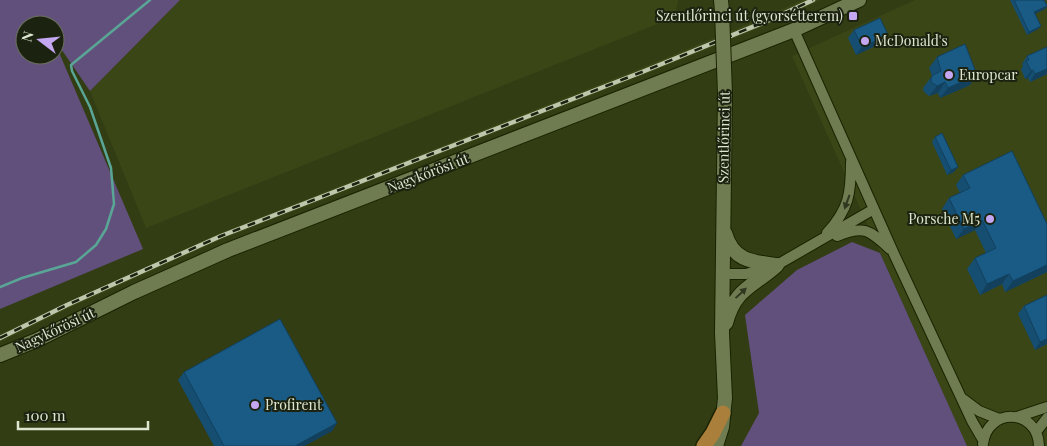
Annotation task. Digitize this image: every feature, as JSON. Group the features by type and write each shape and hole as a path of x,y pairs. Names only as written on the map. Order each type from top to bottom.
{"main road":[{"name":"Nagykőrösi út","path":"0,355 37,340 142,288 228,250 794,30 859,0"},
{"name":"Szentlőrinci út","path":"716,446 722,427 725,398 722,332 725,94 722,6"},
{"path":"723,225 727,240 732,249 742,258 755,263 777,266"},
{"path":"722,332 735,298 777,266"},
{"path":"704,446 723,413"}],"street":[{"path":"794,30 894,254 983,443"},
{"path":"822,239 839,219 849,199 851,158"},
{"path":"723,274 746,274 777,266 874,209"},
{"path":"822,239 853,230 866,231 875,235 894,254"},
{"path":"961,397 979,411 999,419"},
{"path":"983,443 988,428 999,419 1017,417 1047,407"},
{"path":"1017,417 1027,422 1036,432 1039,446"},
{"path":"1036,432 1047,418"}],"shaded area":[{"path":"0,0 180,0 90,91 65,55 65,15 15,15 15,65 64,65 143,249 0,309"},
{"path":"180,0 678,0 675,17 146,228 90,91"},
{"path":"802,0 821,0 774,22 643,75 222,239 69,308 0,342 0,334 220,233 641,68"},
{"path":"915,0 1047,0 1047,446 967,446 792,56"},
{"path":"852,242 880,253 967,446 741,446 759,413 745,315 797,270"}],"building":[{"path":"1014,0 1044,0 1047,6 1034,12 1041,26 1029,32"},
{"path":"880,18 888,35 862,47 854,30"},
{"path":"965,44 977,75 948,88 945,82 937,86 931,82 933,75 941,71 937,57"},
{"path":"1047,47 1047,69 1035,74 1033,70 1031,71 1026,61 1029,60 1027,56"},
{"path":"942,133 958,167 951,170 935,137"},
{"name":"Porsche M5","path":"1012,151 1047,224 1047,265 1013,281 1009,274 987,284 975,258 996,248 982,220 964,229 949,198 970,188 963,175"},
{"path":"1047,295 1047,339 1040,342 1024,306"},
{"name":"Profirent","path":"280,319 337,423 295,446 224,446 184,372"}],"waterway":[{"path":"0,287 22,278 76,262 96,245 106,229 114,204 111,168 90,107 72,71 71,65 150,0"}],"railway":[{"path":"0,338 67,305 221,236 642,72 772,19 813,0"}],"place":[{"name":"Szentlőrinci út (gyorsétterem)","path":"853,16"},
{"name":"McDonald's","path":"865,41"},
{"name":"Europcar","path":"949,75"},
{"name":"Porsche M5","path":"990,219"},
{"name":"Profirent","path":"255,405"}]}
